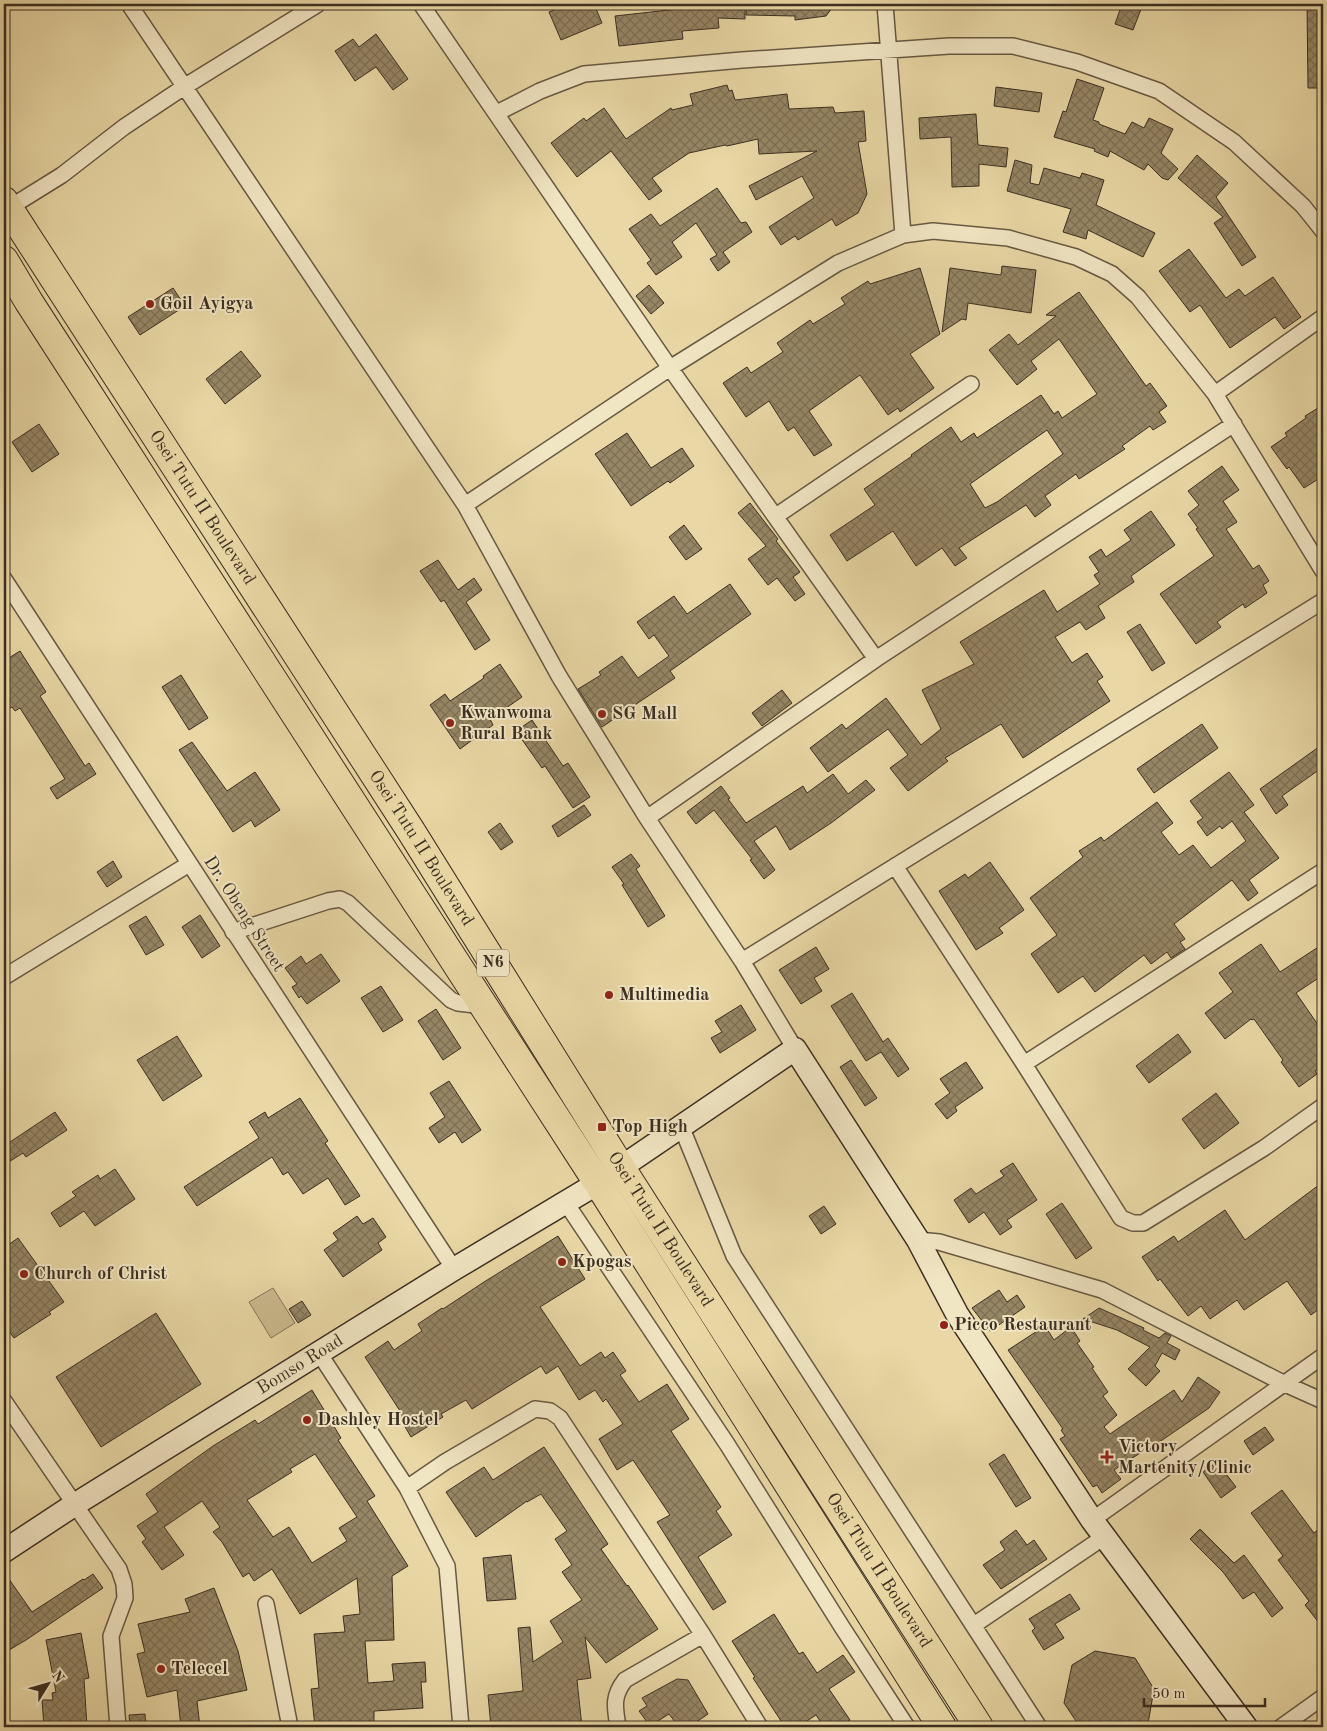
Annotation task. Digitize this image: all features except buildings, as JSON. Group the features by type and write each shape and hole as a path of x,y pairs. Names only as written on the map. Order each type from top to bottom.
{"highway":[{"name":"Osei Tutu II Boulevard","path":"5,207 411,831 622,1168 980,1727"},
{"name":"Osei Tutu II Boulevard","path":"4,260 39,318 598,1183 942,1727"}],"street":[{"path":"129,4 466,504 559,676 647,818 742,961 795,1048 918,1240 957,1314 1098,1529 1246,1727"},
{"path":"5,207 62,175 124,127 184,87 318,4"},
{"path":"422,4 670,368 876,659"},
{"path":"885,4 903,235"},
{"path":"497,113 540,91 584,74 742,60 949,46 1013,46 1077,62 1159,91 1234,142 1302,206 1323,232"},
{"path":"466,504 670,368 838,263 903,235 933,231 1008,238 1076,257 1112,274 1138,297 1215,394 1323,571"},
{"path":"1215,394 1323,317"},
{"path":"776,516 971,384"},
{"path":"647,818 876,659 1234,424"},
{"name":"Dr. Obeng Street","path":"4,579 454,1269"},
{"path":"742,961 1323,601"},
{"path":"4,977 189,864"},
{"path":"895,866 1024,1064 1121,1218 1132,1223 1143,1223 1264,1148 1323,1106"},
{"path":"1024,1064 1323,871"},
{"path":"233,932 328,901 340,899 348,903 451,1000 458,1004 484,1006"},
{"name":"Bomso Road","path":"4,1551 74,1505 454,1269 622,1168 795,1048"},
{"path":"681,1126 734,1256 1039,1727"},
{"path":"566,1202 727,1444 907,1727"},
{"path":"918,1240 940,1242 1102,1290 1285,1384 1323,1401"},
{"path":"320,1353 407,1488 447,1566 461,1727"},
{"path":"974,1625 1323,1356"},
{"path":"4,1401 119,1570 124,1584 125,1598 112,1636 118,1727"},
{"path":"407,1488 446,1462 535,1409 550,1411 560,1418 703,1635 760,1727"},
{"path":"266,1604 290,1727"},
{"path":"618,1727 614,1700 619,1687 625,1680 703,1635"},
{"path":"1281,1727 1323,1697"}],"shaded area":[{"path":"273,1288 295,1323 271,1338 249,1302"}],"place":[{"name":"Goil Ayigya","path":"150,304"},
{"name":"SG Mall","path":"602,714"},
{"name":"Kwanwoma Rural Bank","path":"450,723"},
{"name":"Multimedia","path":"609,995"},
{"name":"Top High","path":"602,1127"},
{"name":"Kpogas","path":"562,1262"},
{"name":"Church of Christ","path":"24,1274"},
{"name":"Picco Restaurant","path":"944,1325"},
{"name":"Dashley Hostel","path":"307,1420"},
{"name":"Victory Martenity/Clinic","path":"1107,1457"},
{"name":"Telecel","path":"161,1669"}]}
